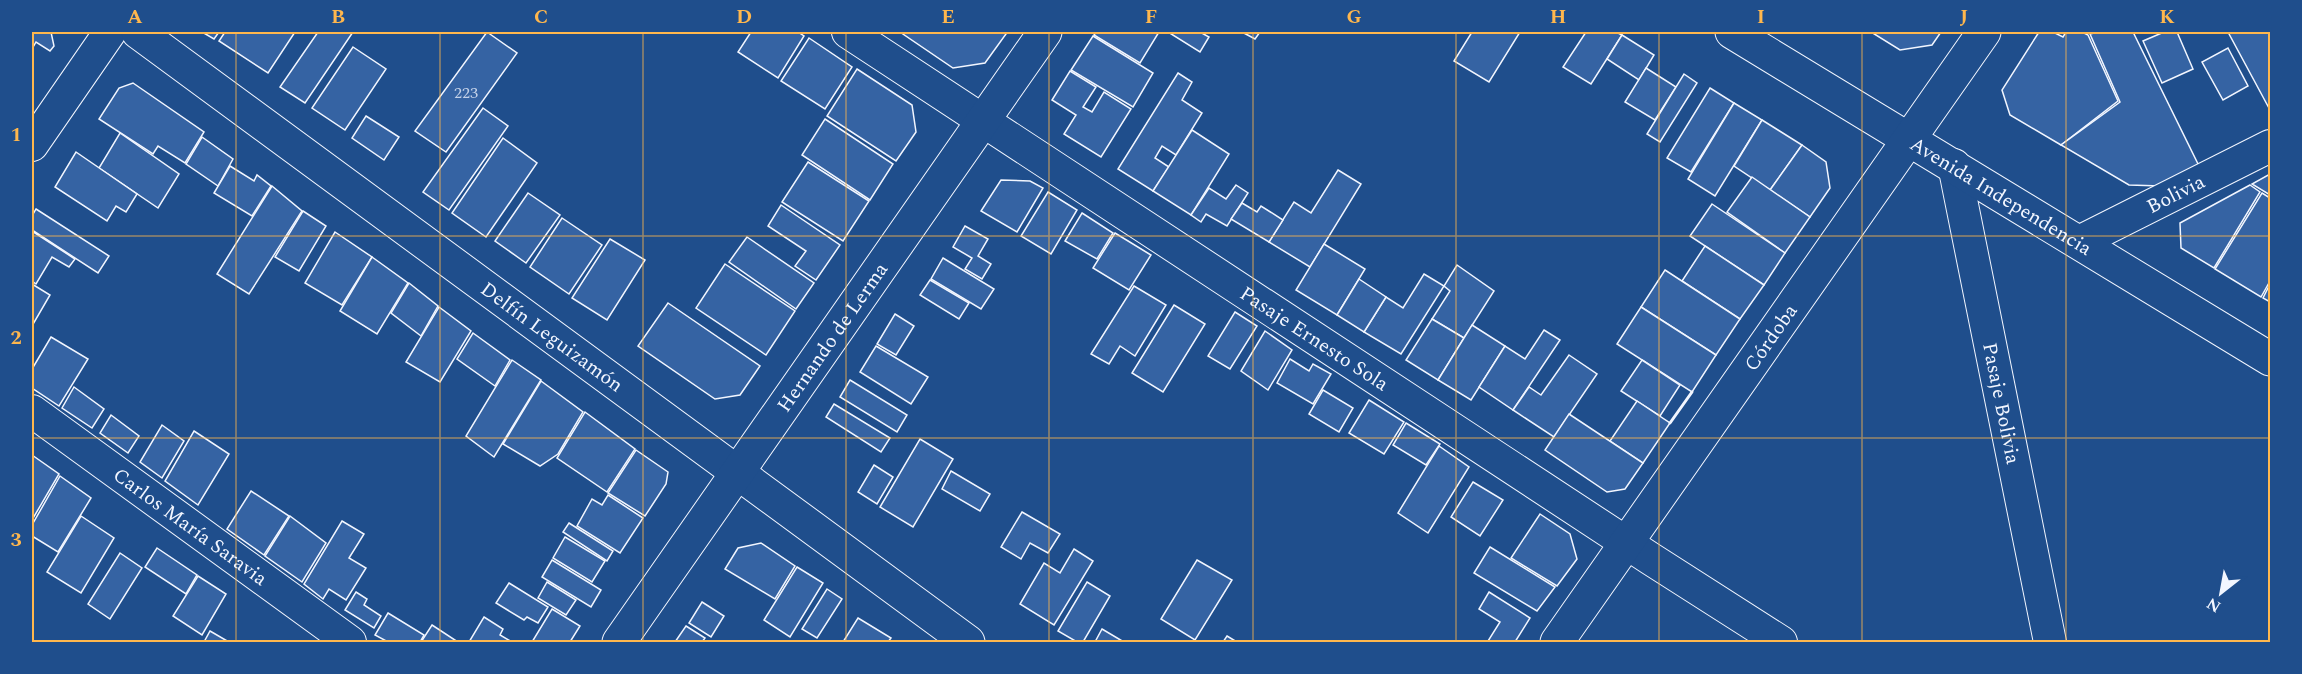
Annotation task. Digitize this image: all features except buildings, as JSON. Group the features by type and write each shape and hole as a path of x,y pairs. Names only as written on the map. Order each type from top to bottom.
{"main road":[{"name":"Delfín Leguizamón","path":"138,32 968,642"},
{"name":"Hernando de Lerma","path":"619,642 1045,32"},
{"name":"Avenida Independencia","path":"1732,32 1910,137 2271,358"},
{"name":"Córdoba","path":"1557,642 1984,32"}],"street":[{"path":"32,145 110,32"},
{"name":"Pasaje Ernesto Sola","path":"848,32 1626,543 1782,642"},
{"name":"Bolivia","path":"2079,242 2271,146"},
{"name":"Pasaje Bolivia","path":"1954,165 2050,642"},
{"name":"Carlos María Saravia","path":"32,411 350,642"}],"wall":[{"path":"1670,423 1692,392"}]}
